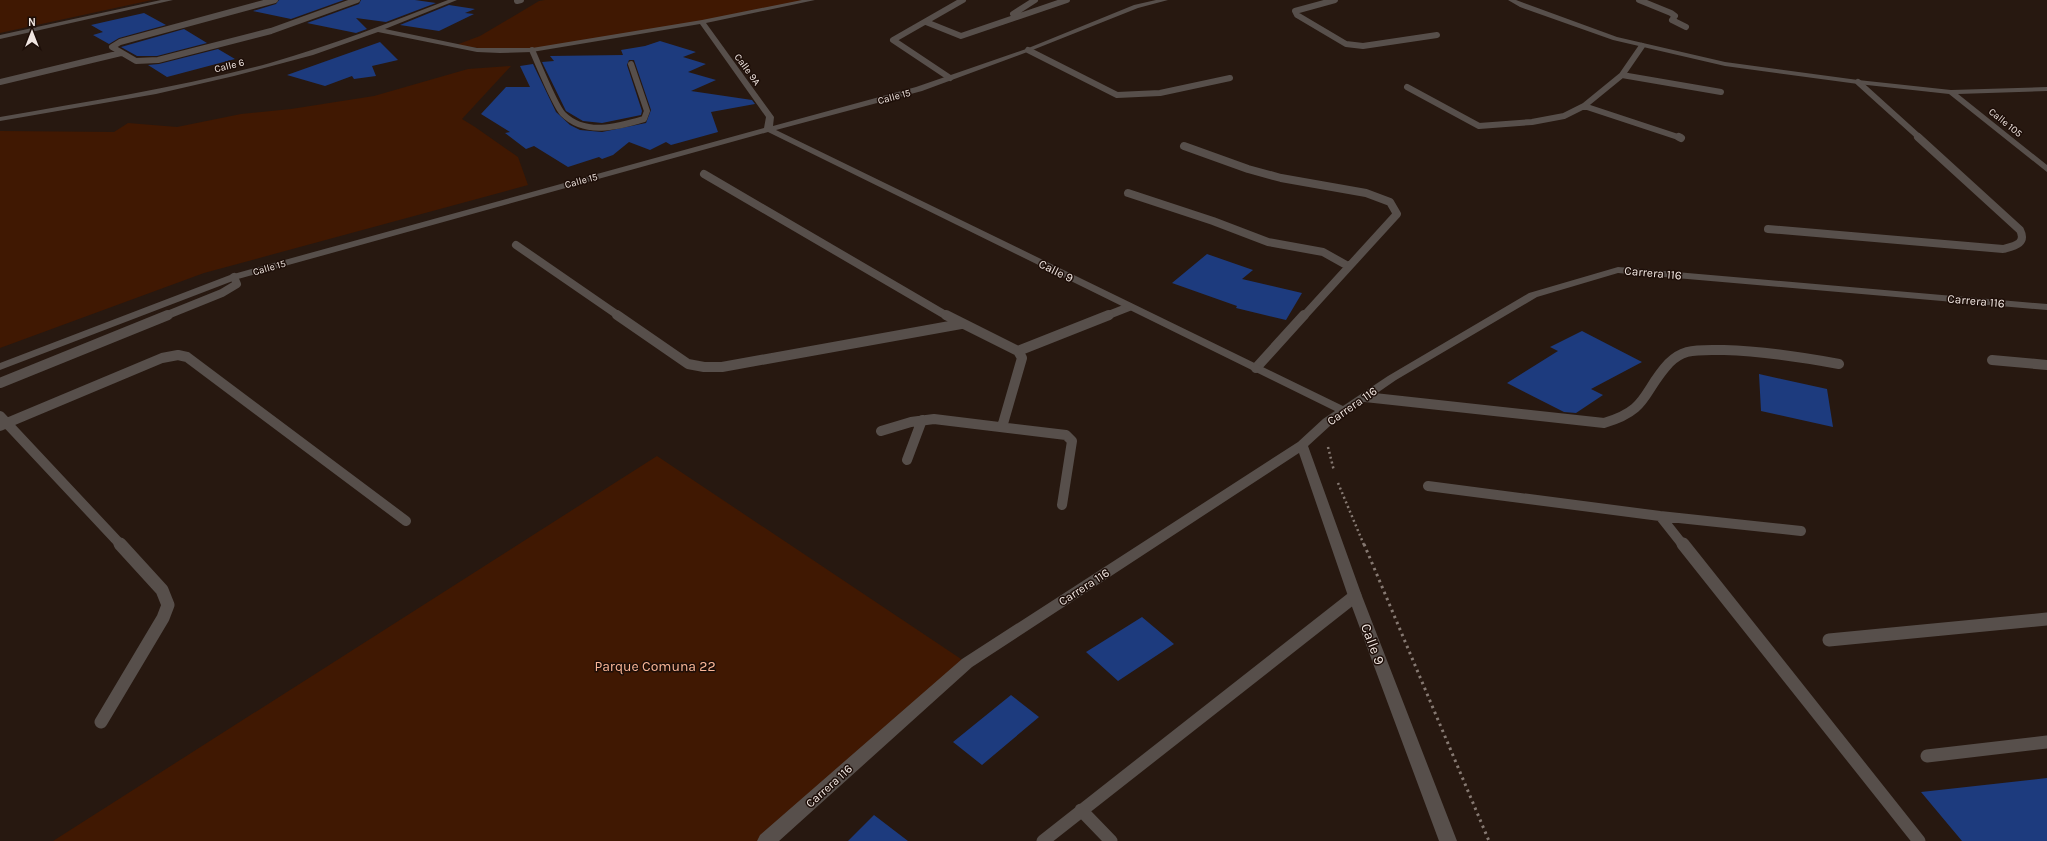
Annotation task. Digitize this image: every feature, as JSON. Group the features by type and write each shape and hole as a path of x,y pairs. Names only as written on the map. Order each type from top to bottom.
{"street":[{"path":"0,37 170,0"},
{"name":"Calle 6","path":"0,119 102,102 224,77 310,53 454,0"},
{"path":"374,29 478,50 532,50 702,22 812,0"},
{"name":"Calle 15","path":"0,367 234,277 768,129 919,89 1028,50 1136,6 1165,0"},
{"path":"1511,0 1522,6 1608,36 1642,46 1725,64 1858,82 1950,92 2047,88"},
{"name":"Calle 9A","path":"702,22 770,117 768,129"},
{"name":"Calle 105","path":"1950,92 2047,169"},
{"name":"Calle 9","path":"768,129 1344,411"},
{"name":"Carrera 116","path":"766,841 967,663 1302,444 1327,422 1392,378 1533,295 1618,270 2047,307"},
{"name":"Calle 9","path":"1302,444 1355,596 1448,841"}],"lane":[{"path":"275,0 254,7 120,42 112,47 136,61 158,60 271,31 357,0"},
{"path":"950,78 893,40 963,0"},
{"path":"1001,22 1035,0"},
{"path":"926,22 961,36 1067,0"},
{"path":"1335,0 1294,11 1303,19 1346,44 1363,46 1437,35"},
{"path":"1639,0 1671,13 1675,16 1672,20 1674,22 1686,27"},
{"path":"1407,87 1479,126 1532,122 1564,116 1584,106 1622,75 1642,46"},
{"path":"532,50 562,113 576,123 598,129 621,126 644,120 647,111 631,64"},
{"path":"1028,50 1109,93 1117,95 1129,96 1177,90 1230,78"},
{"path":"0,82 121,53"},
{"path":"1622,75 1721,92"},
{"path":"1768,229 2003,249 2016,246 2022,241 2023,236 2020,230 1858,82"},
{"path":"1584,106 1681,138"},
{"path":"1184,146 1248,169 1281,178 1366,194 1390,202 1397,214 1256,368"},
{"path":"704,174 961,324 1018,352 1022,358 1002,427"},
{"path":"1128,193 1213,220 1268,242 1303,247 1323,252 1348,266"},
{"path":"516,245 688,364 696,366 722,367 961,324"},
{"path":"0,383 222,293 237,284 234,277"},
{"path":"1018,352 1129,307"},
{"path":"1365,397 1604,423 1620,419 1643,403 1667,366 1683,353 1702,350 1740,350 1788,355 1838,364"},
{"path":"101,722 163,618 168,605 162,590 2,422 162,358 178,355 187,356 406,521"},
{"path":"1992,360 2047,365"},
{"path":"880,431 922,420 934,419 1061,433 1070,437 1072,441 1062,505"},
{"path":"907,460 922,420"},
{"path":"1428,486 1660,516 1801,531"},
{"path":"1660,516 1919,841"},
{"path":"1043,841 1355,596"},
{"path":"1829,640 2047,619"},
{"path":"1927,756 2047,742"},
{"path":"1081,810 1111,841"}],"path":[{"path":"1327,422 1328,446 1338,482 1489,841"}],"green space":[{"path":"0,0 152,0 0,33"},
{"path":"812,0 702,22 532,50 500,51 456,45 480,36 539,1"},
{"path":"511,66 462,119 518,157 528,185 204,273 0,348 0,131 114,132 128,123 177,127 241,114 291,109 374,96 468,69"},
{"name":"Parque Comuna 22","path":"657,456 967,663 766,841 53,841"}],"building":[{"path":"279,0 344,0 291,19 253,11 276,4"},
{"path":"361,0 415,0 436,3 386,22 356,18 367,29 356,33 307,23 359,4"},
{"path":"449,5 475,9 465,13 474,14 439,31 400,25"},
{"path":"144,13 166,25 119,38 109,44 93,35 103,32 91,25"},
{"path":"184,29 207,43 157,56 137,56 121,47"},
{"path":"660,41 696,52 683,57 706,64 688,72 716,80 691,91 752,100 755,104 711,112 718,132 671,145 666,142 650,150 629,142 613,155 602,159 599,157 568,167 534,146 526,149 505,133 510,132 481,114 506,87 530,87 520,66 533,64 556,112 570,125 580,130 602,132 646,123 651,110 634,60 629,60 627,65 642,111 641,115 602,123 583,121 566,111 542,62 554,61 550,56 623,55 621,50 645,46"},
{"path":"380,42 398,60 372,66 376,76 354,79 352,76 325,86 287,75"},
{"path":"218,49 235,59 167,77 148,65 159,64"},
{"path":"1207,254 1253,270 1242,279 1302,293 1286,320 1236,308 1237,306 1172,283"},
{"path":"1582,331 1642,362 1591,389 1603,395 1576,413 1564,412 1507,383 1558,351 1550,347"},
{"path":"1759,374 1827,389 1833,427 1761,411"},
{"path":"1142,617 1174,644 1118,681 1086,652"},
{"path":"1011,695 1039,717 982,765 953,742"},
{"path":"2047,778 2047,841 1962,841 1921,792"},
{"path":"874,815 908,841 848,841"}]}
